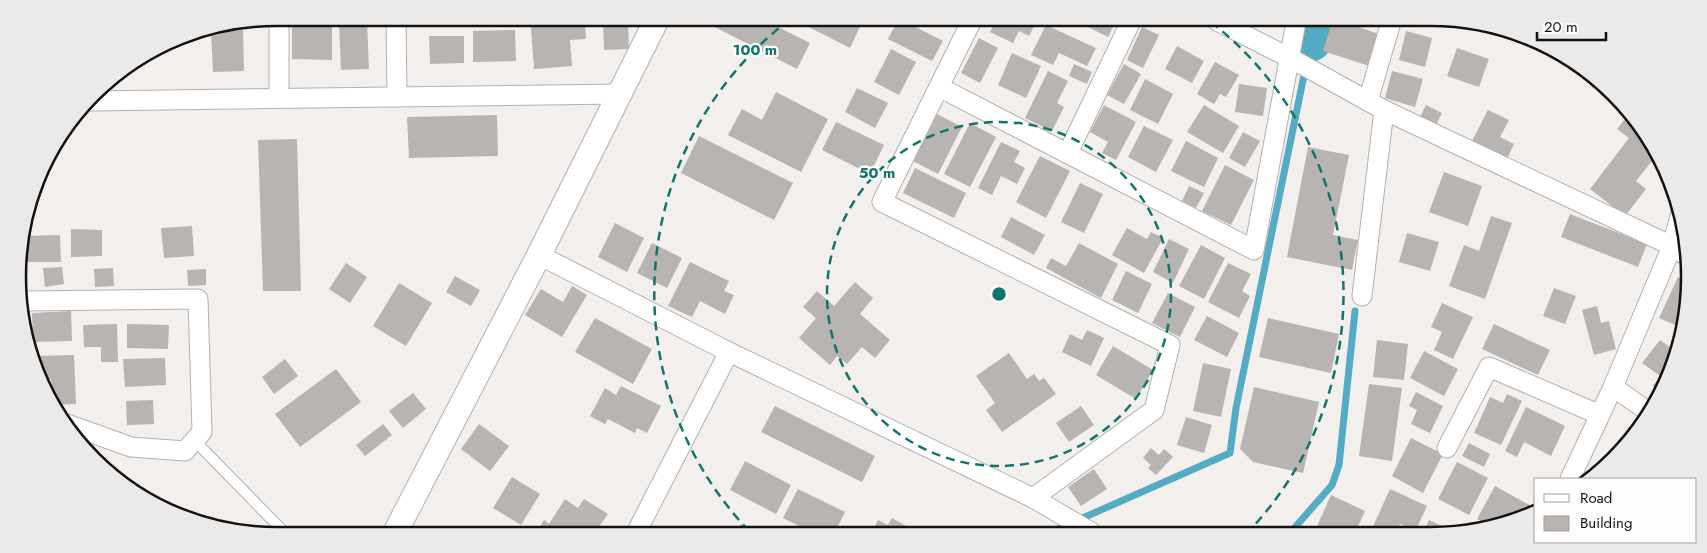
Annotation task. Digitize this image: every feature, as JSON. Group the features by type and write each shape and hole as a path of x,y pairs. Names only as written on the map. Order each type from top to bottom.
{"street":[{"path":"279,26 279,98"},
{"path":"396,26 397,97"},
{"path":"398,527 539,255 654,26"},
{"path":"969,26 882,202 1170,345 1154,410 1033,498"},
{"path":"1068,153 1129,26"},
{"path":"1227,26 1290,58 1376,106 1678,250 1570,478"},
{"path":"939,87 1254,250 1295,26"},
{"path":"1362,296 1376,106 1391,26"},
{"path":"99,101 620,94"},
{"path":"539,255 729,352 1033,498 1082,527"},
{"path":"27,301 198,299 202,432 185,451 131,447 77,428"},
{"path":"639,527 729,352"},
{"path":"1447,448 1489,367 1600,415"},
{"path":"1613,387 1644,408"}],"lane":[{"path":"194,440 279,527"}],"building":[{"path":"292,26 332,26 332,60 292,59"},
{"path":"339,26 367,26 369,69 341,70"},
{"path":"585,26 586,39 570,40 572,66 534,69 531,27"},
{"path":"603,26 628,26 629,49 604,50"},
{"path":"713,26 776,26 810,43 797,69"},
{"path":"807,26 860,26 850,48"},
{"path":"895,26 914,26 943,41 932,61 888,39"},
{"path":"993,26 1034,26 1029,36 1019,31 1013,43 990,32"},
{"path":"1046,26 1096,48 1087,66 1059,53 1053,65 1031,55"},
{"path":"1086,26 1114,26 1108,37"},
{"path":"1331,26 1356,26 1379,34 1369,66 1323,51"},
{"path":"1142,27 1159,35 1143,68 1127,60"},
{"path":"231,30 243,30 244,71 213,72 211,35"},
{"path":"515,30 516,61 473,62 473,31"},
{"path":"1406,31 1432,38 1425,67 1399,60"},
{"path":"429,36 464,36 464,63 430,64"},
{"path":"979,38 998,48 980,83 961,73"},
{"path":"1177,46 1204,61 1192,83 1165,69"},
{"path":"1457,48 1489,59 1479,87 1447,76"},
{"path":"891,49 916,62 899,95 874,82"},
{"path":"1012,53 1041,66 1026,98 998,85"},
{"path":"1215,62 1239,75 1226,97 1220,94 1214,104 1197,94"},
{"path":"1074,64 1092,72 1087,84 1069,76"},
{"path":"1124,64 1141,74 1124,104 1107,95"},
{"path":"1048,71 1068,81 1057,103 1064,107 1052,131 1025,118"},
{"path":"1392,71 1423,79 1415,107 1385,98"},
{"path":"1145,79 1173,94 1158,124 1130,110"},
{"path":"1239,84 1267,88 1263,116 1235,112"},
{"path":"857,88 888,103 875,128 845,112"},
{"path":"776,92 828,119 801,172 728,135 742,109 762,120"},
{"path":"1104,105 1136,122 1116,160 1102,153 1108,142 1090,132"},
{"path":"1204,105 1239,126 1223,153 1187,132"},
{"path":"1426,105 1442,113 1435,127 1419,119"},
{"path":"1488,110 1509,120 1500,137 1514,144 1506,161 1471,143"},
{"path":"937,114 962,127 938,174 913,161"},
{"path":"497,115 498,156 409,158 407,117"},
{"path":"1625,119 1639,137 1654,165 1651,162 1636,181 1646,189 1625,216 1590,189 1629,138 1617,129"},
{"path":"836,122 884,145 870,174 822,150"},
{"path":"970,123 996,137 970,187 944,174"},
{"path":"1144,126 1173,140 1156,172 1128,157"},
{"path":"1243,132 1260,141 1245,167 1229,158"},
{"path":"699,136 793,183 774,220 681,173"},
{"path":"297,139 301,291 263,291 258,140"},
{"path":"1186,141 1218,158 1204,187 1171,171"},
{"path":"1001,142 1020,151 1014,162 1025,168 1017,184 1001,176 992,195 978,188"},
{"path":"1308,147 1349,155 1333,235 1358,240 1352,270 1287,257"},
{"path":"1040,156 1070,171 1046,218 1016,202"},
{"path":"1225,165 1254,180 1231,225 1202,211"},
{"path":"915,168 966,193 954,218 903,193"},
{"path":"1444,172 1482,186 1468,226 1429,212"},
{"path":"1080,183 1103,194 1084,233 1061,222"},
{"path":"1189,186 1204,193 1196,208 1182,201"},
{"path":"1570,214 1647,244 1638,267 1561,237"},
{"path":"1491,216 1512,223 1485,299 1449,286 1464,245 1479,251"},
{"path":"1011,217 1045,235 1034,255 1001,237"},
{"path":"615,223 644,238 627,272 598,257"},
{"path":"192,226 194,256 164,258 161,228"},
{"path":"1127,228 1147,239 1151,232 1163,238 1144,273 1112,255"},
{"path":"71,229 102,230 102,256 71,257"},
{"path":"1407,233 1439,242 1430,271 1399,262"},
{"path":"60,235 61,262 27,262 30,236"},
{"path":"1169,239 1189,249 1173,283 1153,272"},
{"path":"652,243 682,258 667,288 637,273"},
{"path":"1079,243 1118,264 1101,298 1046,268 1051,258 1066,266"},
{"path":"1201,245 1225,258 1204,299 1179,286"},
{"path":"690,262 729,281 724,291 734,295 725,314 700,301 692,317 668,306"},
{"path":"346,263 367,277 350,303 329,289"},
{"path":"1228,263 1251,274 1242,291 1250,296 1239,318 1208,302"},
{"path":"62,267 64,284 45,287 43,268"},
{"path":"113,268 114,286 95,287 94,269"},
{"path":"206,269 206,285 188,286 187,270"},
{"path":"1126,271 1152,284 1138,313 1112,300"},
{"path":"455,276 480,290 471,306 446,292"},
{"path":"1678,277 1681,278 1676,325 1659,318"},
{"path":"855,282 873,298 860,314 890,340 875,358 862,347 847,364 837,356 830,365 799,338 816,318 803,307 817,291 834,306"},
{"path":"399,283 432,303 406,346 373,326"},
{"path":"572,286 587,295 562,337 525,315 541,289 563,302"},
{"path":"1554,288 1576,296 1565,324 1543,316"},
{"path":"1168,293 1195,307 1180,337 1152,323"},
{"path":"1442,303 1473,317 1453,359 1434,350 1442,332 1431,327"},
{"path":"1597,306 1601,323 1609,321 1616,349 1594,355 1582,310"},
{"path":"71,311 72,341 35,342 32,313"},
{"path":"1207,316 1239,333 1227,357 1194,340"},
{"path":"595,318 652,349 633,384 575,352"},
{"path":"1268,318 1339,334 1331,373 1259,357"},
{"path":"117,324 118,362 101,362 101,347 84,347 83,325"},
{"path":"127,324 169,325 168,349 127,348"},
{"path":"1494,324 1550,350 1538,375 1482,349"},
{"path":"1087,330 1104,338 1091,366 1062,352 1070,334 1082,340"},
{"path":"1377,340 1408,344 1404,380 1373,377"},
{"path":"1660,340 1670,347 1662,372 1655,387 1653,386 1660,376 1642,363"},
{"path":"1113,346 1153,370 1136,399 1096,375"},
{"path":"1424,351 1458,369 1444,396 1410,378"},
{"path":"1009,353 1027,379 1034,374 1039,381 1044,378 1056,394 1002,432 986,410 995,403 976,376"},
{"path":"74,355 76,404 62,405 52,387 51,379 48,379 45,372 40,356"},
{"path":"165,358 166,385 125,387 123,359"},
{"path":"285,359 298,376 274,394 262,377"},
{"path":"1203,363 1231,369 1221,417 1193,411"},
{"path":"336,369 361,402 300,447 275,414"},
{"path":"1369,384 1402,388 1392,461 1359,456"},
{"path":"621,386 661,406 647,433 637,428 635,433 608,419 605,424 590,416 605,388 616,395"},
{"path":"1254,387 1319,402 1303,473 1253,462 1240,449"},
{"path":"1416,392 1443,406 1430,433 1411,424 1417,410 1409,406"},
{"path":"413,393 426,409 403,428 389,411"},
{"path":"1507,394 1522,401 1501,445 1474,433 1490,397 1503,403"},
{"path":"153,400 154,424 127,425 126,401"},
{"path":"775,406 875,456 862,482 761,432"},
{"path":"1081,406 1094,425 1069,442 1056,423"},
{"path":"1526,407 1565,426 1551,456 1524,442 1517,457 1505,451"},
{"path":"1186,417 1212,425 1204,453 1177,445"},
{"path":"383,424 392,435 365,456 356,445"},
{"path":"479,424 509,446 490,471 461,449"},
{"path":"1411,438 1443,454 1423,493 1392,476"},
{"path":"1469,443 1490,454 1484,467 1462,456"},
{"path":"1151,448 1159,455 1164,449 1173,457 1156,475 1148,468 1151,465 1143,458"},
{"path":"745,461 791,485 776,514 730,490"},
{"path":"1457,462 1488,478 1469,515 1438,499"},
{"path":"1094,469 1107,489 1081,506 1068,487"},
{"path":"512,477 540,494 521,525 493,508"},
{"path":"1495,486 1531,506 1481,521 1477,519"},
{"path":"798,489 845,512 838,527 801,527 783,518"},
{"path":"1390,489 1427,506 1417,527 1406,527 1400,524 1399,527 1373,527"},
{"path":"1331,495 1365,511 1358,527 1317,527"},
{"path":"565,499 578,508 584,499 608,514 599,527 540,527 544,520 549,524"},
{"path":"892,518 908,527 874,527 878,520 888,525"},
{"path":"1429,520 1443,526 1430,527 1426,527"}],"waterway":[{"path":"1311,41 1313,26"},
{"path":"1062,527 1230,453 1236,408 1311,41"},
{"path":"1295,527 1332,485 1339,465 1355,311"}]}
